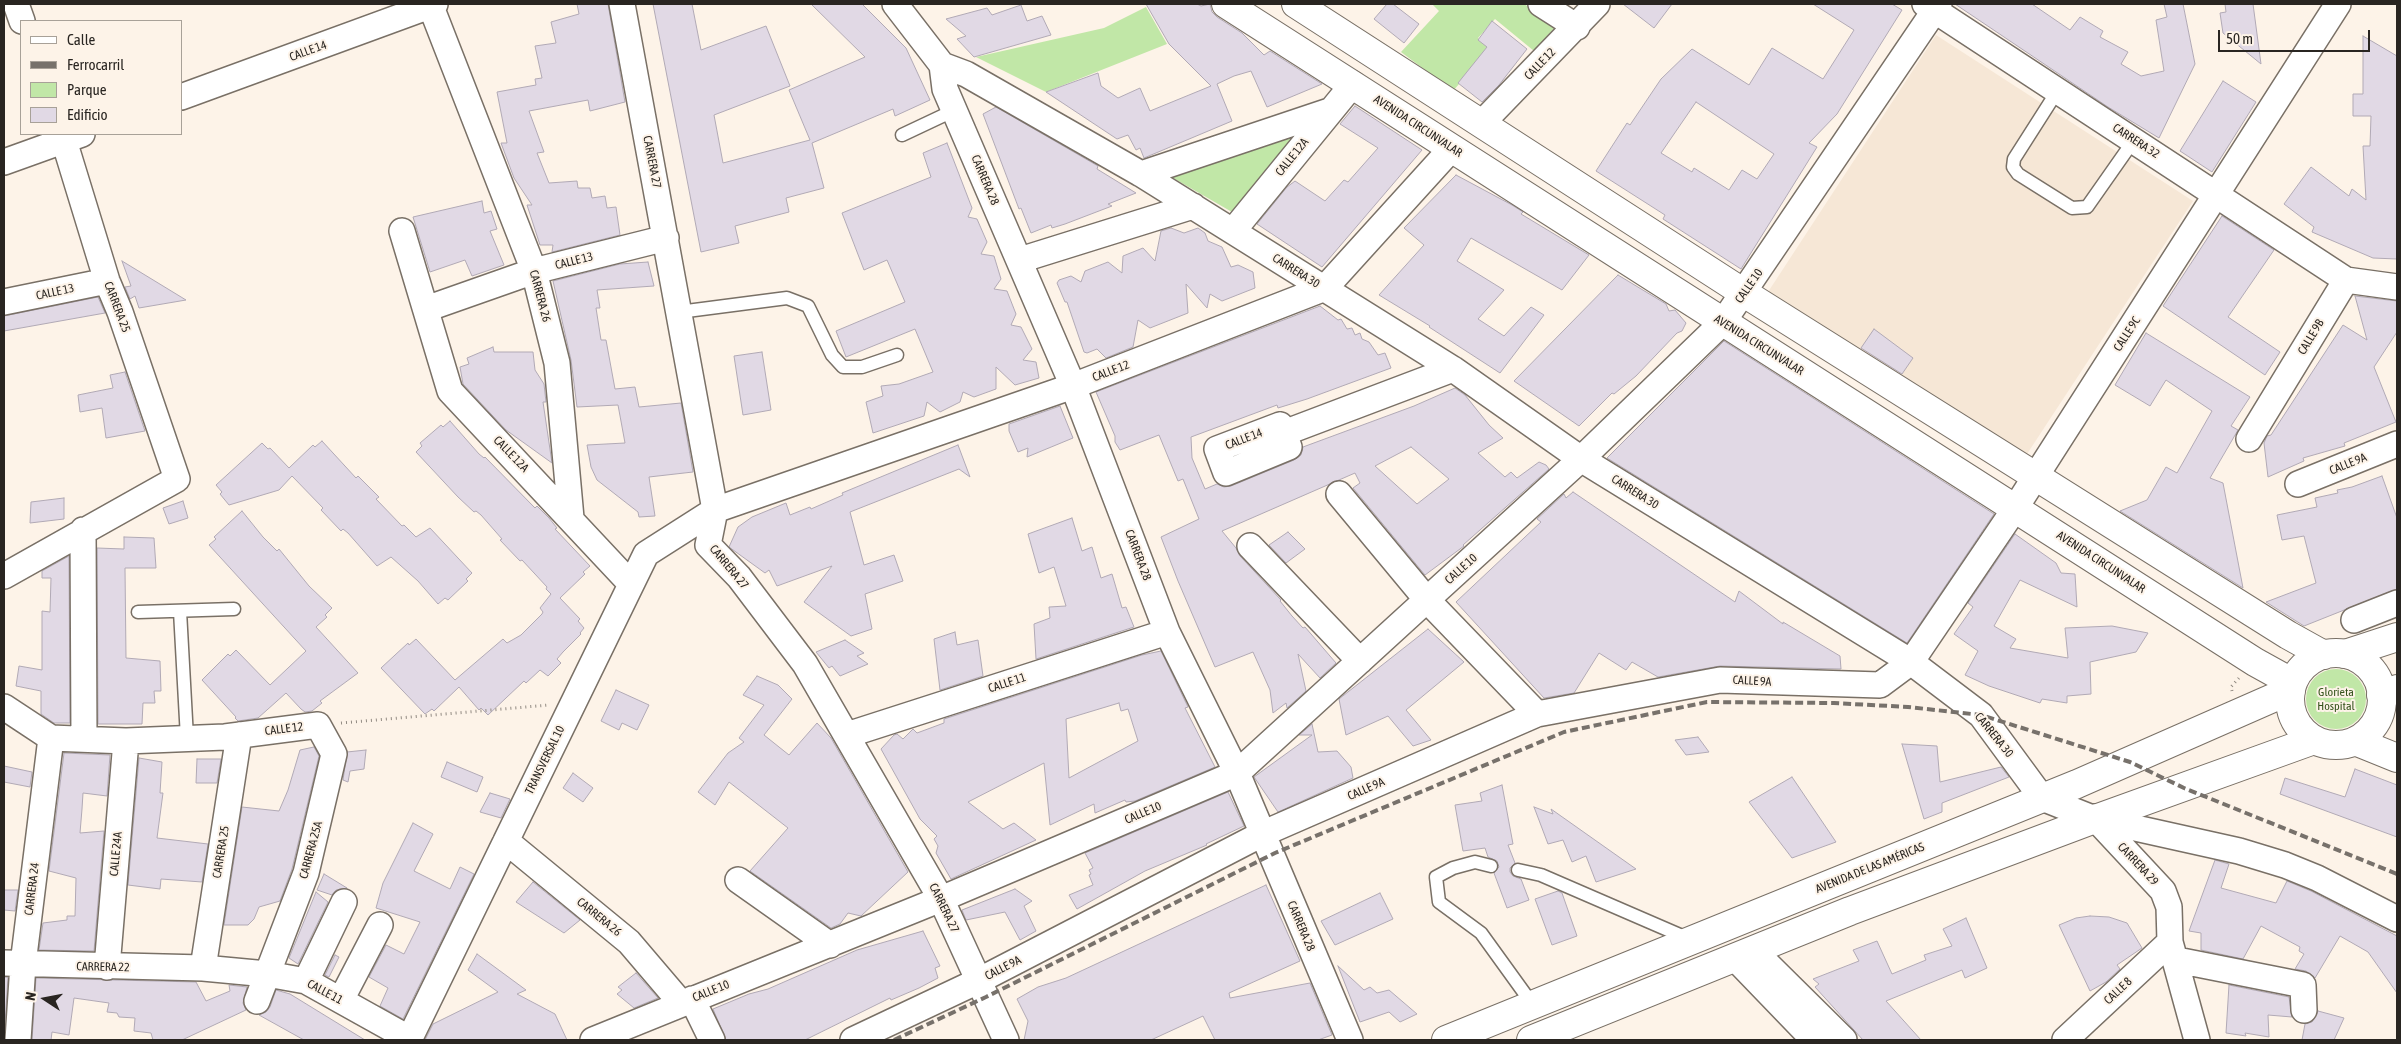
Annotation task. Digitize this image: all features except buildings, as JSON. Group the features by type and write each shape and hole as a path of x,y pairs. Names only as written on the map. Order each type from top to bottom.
{"main road":[{"name":"AVENIDA CIRCUNVALAR","path":"1226,4 2016,507 2292,686"},
{"path":"1296,4 1744,294 2288,635 2334,655 2361,661 2375,675 2389,702 2370,730 2355,741 2334,745 2314,740 2302,731 2294,718 2290,705 2292,686 2305,665 2334,655 2397,637"},
{"name":"AVENIDA DE LAS AMÉRICAS","path":"1446,1040 1512,1028 1533,1005 2077,784 2292,686"},
{"path":"1531,1040 1737,956 2095,819 2314,740"},
{"path":"2355,741 2397,758"},
{"path":"1701,936 1737,956"}],"street":[{"path":"16,4 22,20"},
{"name":"CALLE 14","path":"182,97 432,4"},
{"name":"CARRERA 26","path":"432,4 534,271 557,363 571,518"},
{"name":"CARRERA 27","path":"622,4 715,510 708,545 739,577 805,664 942,899 1006,1040"},
{"path":"895,4 942,65"},
{"path":"1541,4 1576,27"},
{"name":"CALLE 12","path":"1482,123 1597,4"},
{"name":"CALLE 9C","path":"1911,662 2016,507 2338,4"},
{"name":"CARRERA 32","path":"1933,6 2346,280"},
{"name":"CALLE 10","path":"593,1040 942,899 1237,773 1582,459 1723,322 1744,294 1933,6"},
{"name":"CARRERA 28","path":"942,65 945,89 956,110 1073,386 1167,632 1237,773 1350,1040"},
{"name":"CARRERA 30","path":"942,65 966,74 1141,174 1193,206 1454,369 1582,459 1911,662 1981,715 2042,798"},
{"name":"CALLE 12A","path":"1233,231 1329,111 1353,84"},
{"path":"1141,174 1329,111"},
{"path":"4,162 69,136"},
{"name":"CARRERA 25","path":"69,136 107,281 120,312 177,479 84,530"},
{"name":"CALLE 12","path":"715,510 1073,386 1325,288 1452,148"},
{"path":"1020,260 1193,206"},
{"path":"402,230 426,309"},
{"name":"CALLE 13","path":"426,309 534,271 666,238"},
{"path":"2346,280 2397,287"},
{"name":"CALLE 9B","path":"2249,439 2346,280"},
{"name":"CALLE 13","path":"4,302 107,281"},
{"name":"CALLE 12A","path":"426,309 450,391 571,518"},
{"path":"1284,433 1454,369"},
{"name":"CALLE 9A","path":"2298,484 2397,444"},
{"path":"1339,494 1427,600 1537,714"},
{"name":"TRANSVERSAL 10","path":"410,1040 630,583 646,554 715,510"},
{"path":"571,518 630,583"},
{"path":"4,576 84,530 84,739"},
{"path":"1250,546 1360,661"},
{"path":"2354,620 2397,603"},
{"name":"CALLE 11","path":"847,735 1167,632"},
{"name":"CALLE 9A","path":"853,1040 978,981 1262,834 1537,714 1720,680 1880,684 1911,662"},
{"path":"4,707 51,738"},
{"name":"CALLE 12","path":"51,738 126,741 239,735 318,725"},
{"name":"CARRERA 25A","path":"257,1001 306,873 334,754 318,725"},
{"name":"CARRERA 25","path":"202,968 239,735"},
{"name":"CARRERA 24","path":"18,1040 13,964 51,738"},
{"name":"CALLE 24A","path":"107,967 126,741"},
{"name":"CARRERA 29","path":"2077,784 2095,819 2163,891 2169,907 2174,951 2197,1040"},
{"path":"2042,798 2095,819 2239,851 2285,865 2317,878 2397,920"},
{"name":"CARRERA 26","path":"506,840 629,942 687,1001 712,1040"},
{"path":"738,880 830,944"},
{"path":"306,981 344,902"},
{"path":"341,1000 380,925"},
{"path":"2174,951 2303,985 2304,1010"},
{"name":"CALLE 8","path":"2065,1040 2174,951"},
{"path":"1737,956 1814,1040"},
{"path":"1737,956 1844,1040"},
{"name":"CARRERA 22","path":"13,964 202,968"},
{"name":"CALLE 11","path":"202,968 267,974 306,981 410,1040"}],"lane":[{"path":"2058,90 2014,159 2013,167 2018,174 2072,208 2087,207 2134,140"},
{"path":"902,135 956,110"},
{"path":"679,312 787,298 808,306 832,356 843,367 862,367 897,355"},
{"path":"138,612 234,609"},
{"path":"180,611 187,738"},
{"path":"1491,866 1475,862 1453,868 1436,877 1439,902 1481,933 1533,1005"},
{"path":"1518,870 1541,875 1701,936"}],"path":[{"name":"CALLE 12","path":"318,725 573,703"}],"shaded area":[{"path":"1936,35 2193,201 2027,454 1768,292"}],"green space":[{"path":"1432,4 1524,4 1557,25 1534,51 1495,19 1478,38 1490,48 1453,91 1401,52 1439,11"},
{"path":"1146,7 1167,44 1046,92 976,57 1104,28"},
{"path":"1304,132 1232,212 1168,175"},
{"name":"Glorieta Hospital","path":"2330,669 2342,669 2358,677 2364,687 2366,699 2364,711 2358,721 2342,729 2330,729 2314,721 2306,705 2306,693 2314,677"}],"railway":[{"path":"894,1040 986,997 1275,853 1564,732 1707,702 1834,703 1908,707 1981,715 2130,762 2184,788 2397,874"}]}
